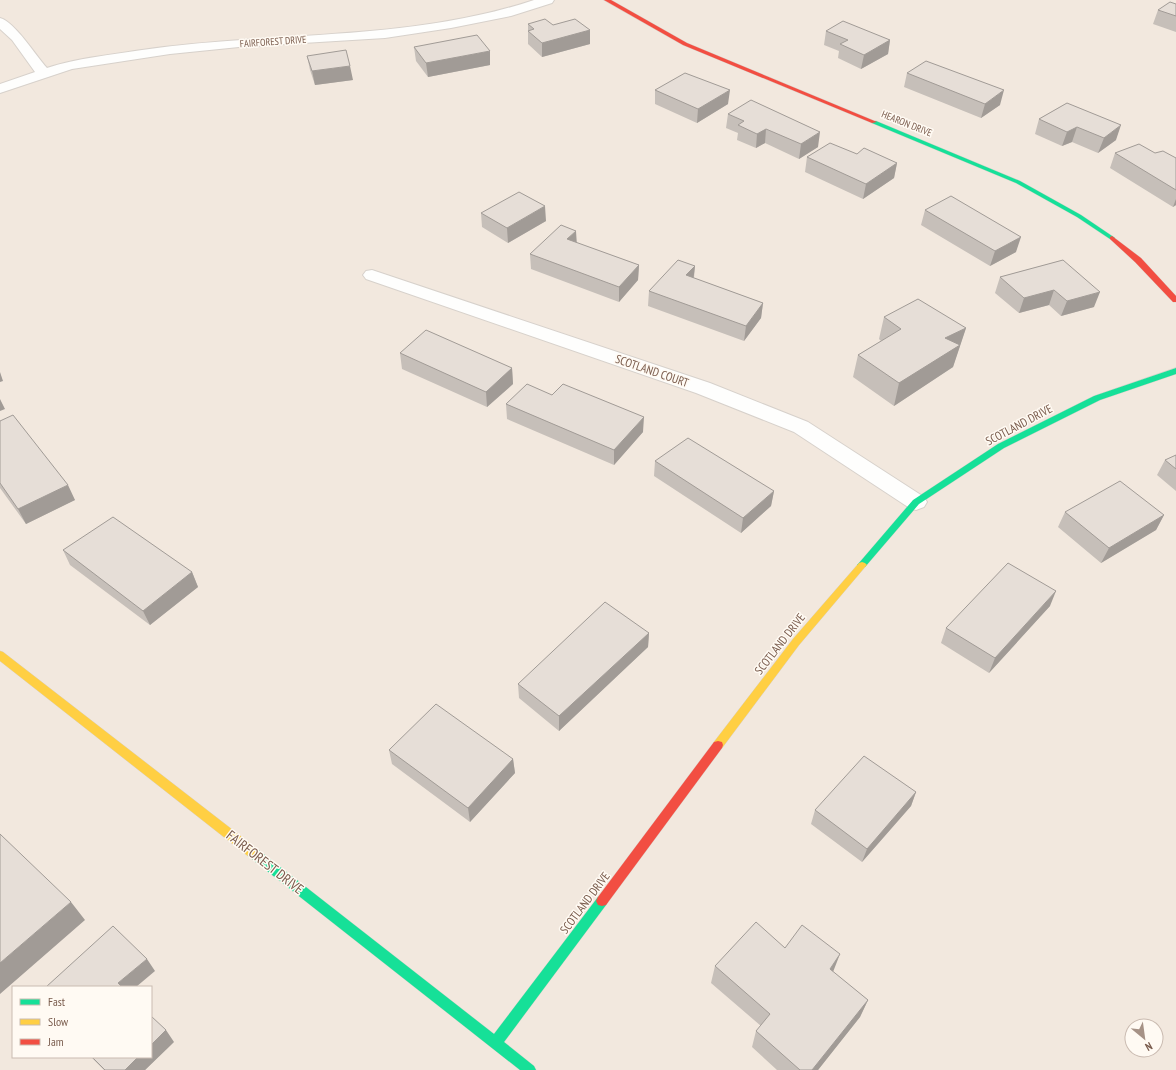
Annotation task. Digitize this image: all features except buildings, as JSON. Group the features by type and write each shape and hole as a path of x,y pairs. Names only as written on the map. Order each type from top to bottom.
{"street":[{"name":"FAIRFOREST DRIVE","path":"0,89 70,65 170,50 385,34 451,24 511,12 547,0"},
{"name":"HEARON DRIVE","path":"607,0 684,44 1018,182 1052,200 1113,238 1139,261 1176,300"},
{"path":"0,22 17,38 25,51 43,73"},
{"name":"SCOTLAND COURT","path":"372,275 703,388 801,427 916,502"},
{"name":"SCOTLAND DRIVE","path":"496,1042 796,642 916,502 1002,446 1097,398 1176,371"},
{"name":"FAIRFOREST DRIVE","path":"0,655 530,1070"}],"shaded area":[{"path":"0,0 1176,0 1176,1070 0,1070"}],"traffic: fast":[{"path":"874,122 1018,182 1079,216 1112,238"},
{"path":"862,565 916,502 1001,446 1097,398 1176,371"},
{"path":"252,852 530,1070"},
{"path":"496,1042 602,901"}],"traffic: slow":[{"path":"718,745 796,642 862,565"},
{"path":"0,655 252,852"}],"traffic: jam":[{"path":"607,0 685,44 874,122"},
{"path":"1112,238 1138,260 1176,300"},
{"path":"602,901 718,745"}]}
